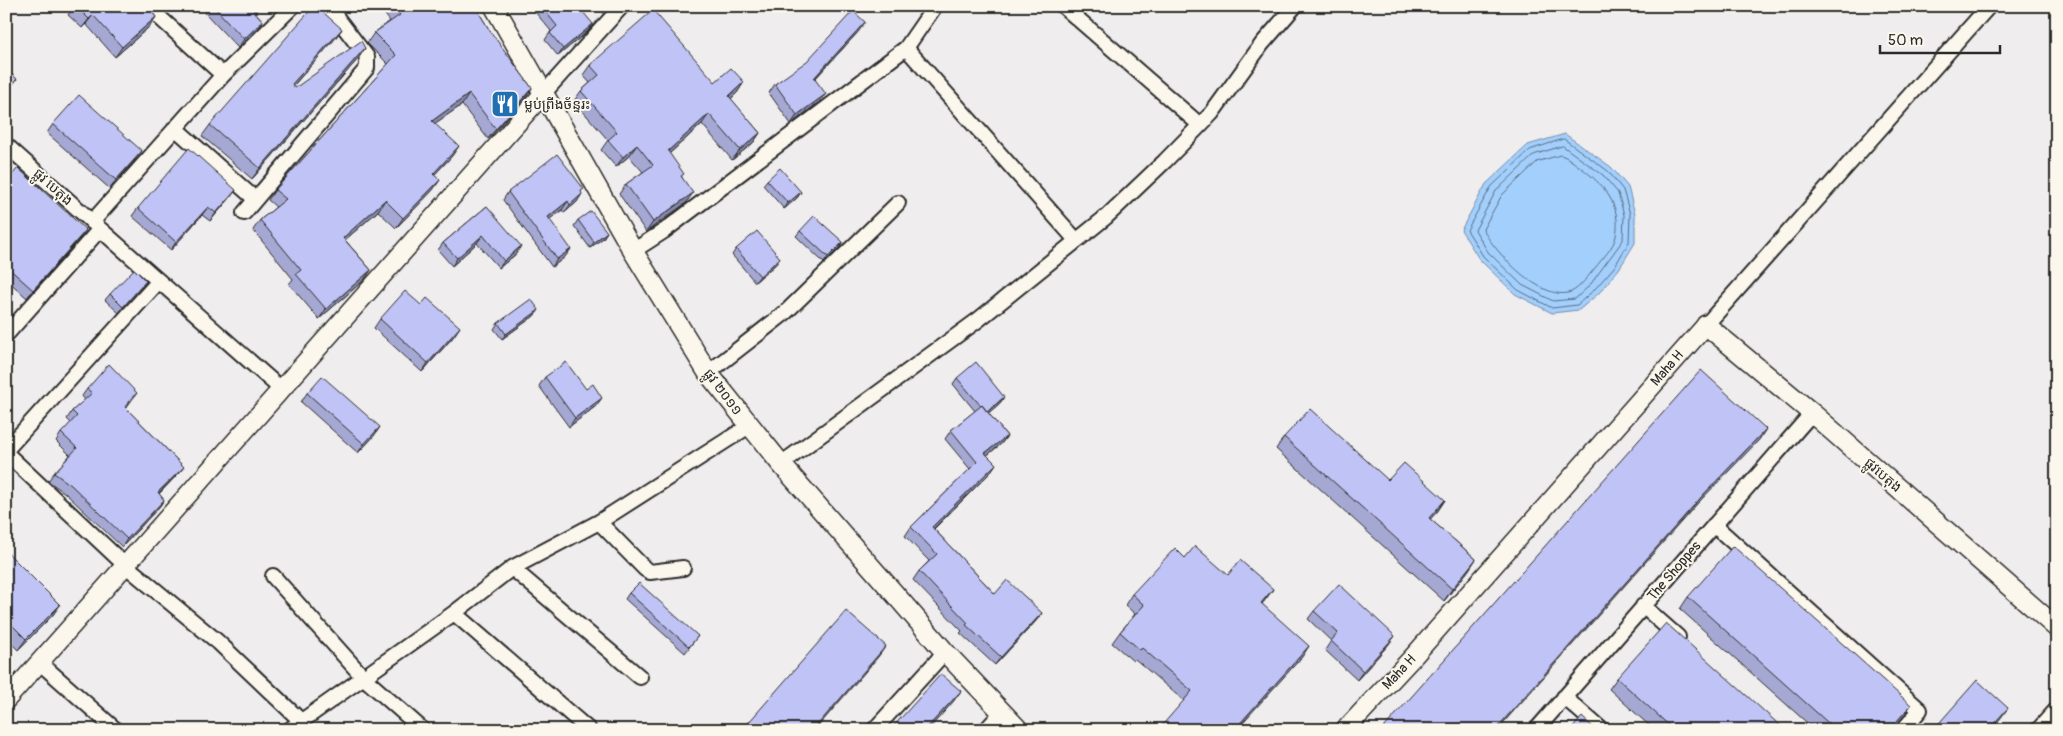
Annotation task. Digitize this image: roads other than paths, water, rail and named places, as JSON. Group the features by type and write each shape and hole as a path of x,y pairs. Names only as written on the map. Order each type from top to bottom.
{"main road":[{"name":"ផ្លូវ ២០១១","path":"494,6 633,251 708,373 781,464 945,652 1019,730"},
{"name":"ផ្លូវបេតុង","path":"1706,325 1812,413 2057,628"}],"street":[{"path":"147,6 223,76"},
{"path":"6,335 175,128 223,76 293,6"},
{"path":"244,213 367,68 367,57 328,6"},
{"path":"6,700 622,6"},
{"path":"633,251 664,231 906,48 935,6"},
{"path":"1064,6 1200,124"},
{"path":"781,464 978,320 1133,192 1212,113 1262,44 1295,6"},
{"name":"Maha H","path":"1345,730 1412,658 1989,6"},
{"path":"906,48 1076,240"},
{"path":"175,128 255,199"},
{"name":"ផ្លូវ បេតុង","path":"6,145 281,389"},
{"path":"708,373 786,312 898,203"},
{"path":"160,281 6,451 125,565 218,642 300,720"},
{"name":"The Shoppes","path":"1536,730 1812,413"},
{"path":"289,730 300,720 364,678 454,613 512,568 599,522 750,426"},
{"path":"599,522 650,572 684,568"},
{"path":"1714,525 1920,710 1903,730"},
{"path":"512,568 640,677"},
{"path":"273,576 364,678 423,730"},
{"path":"1643,606 1688,645"},
{"path":"454,613 589,730"},
{"path":"874,730 945,652"},
{"path":"40,662 116,730"},
{"path":"1564,697 1602,730"},
{"path":"2038,730 2057,709"},
{"path":"986,730 1002,712"}],"water":[{"path":"1565,134 1611,167 1628,187 1635,214 1635,243 1619,269 1599,293 1579,310 1552,313 1515,294 1479,259 1461,230 1486,184 1528,145"}],"place":[{"name":"ម្លប់ព្រីងច័ន្ទរះ","path":"505,104"}]}
